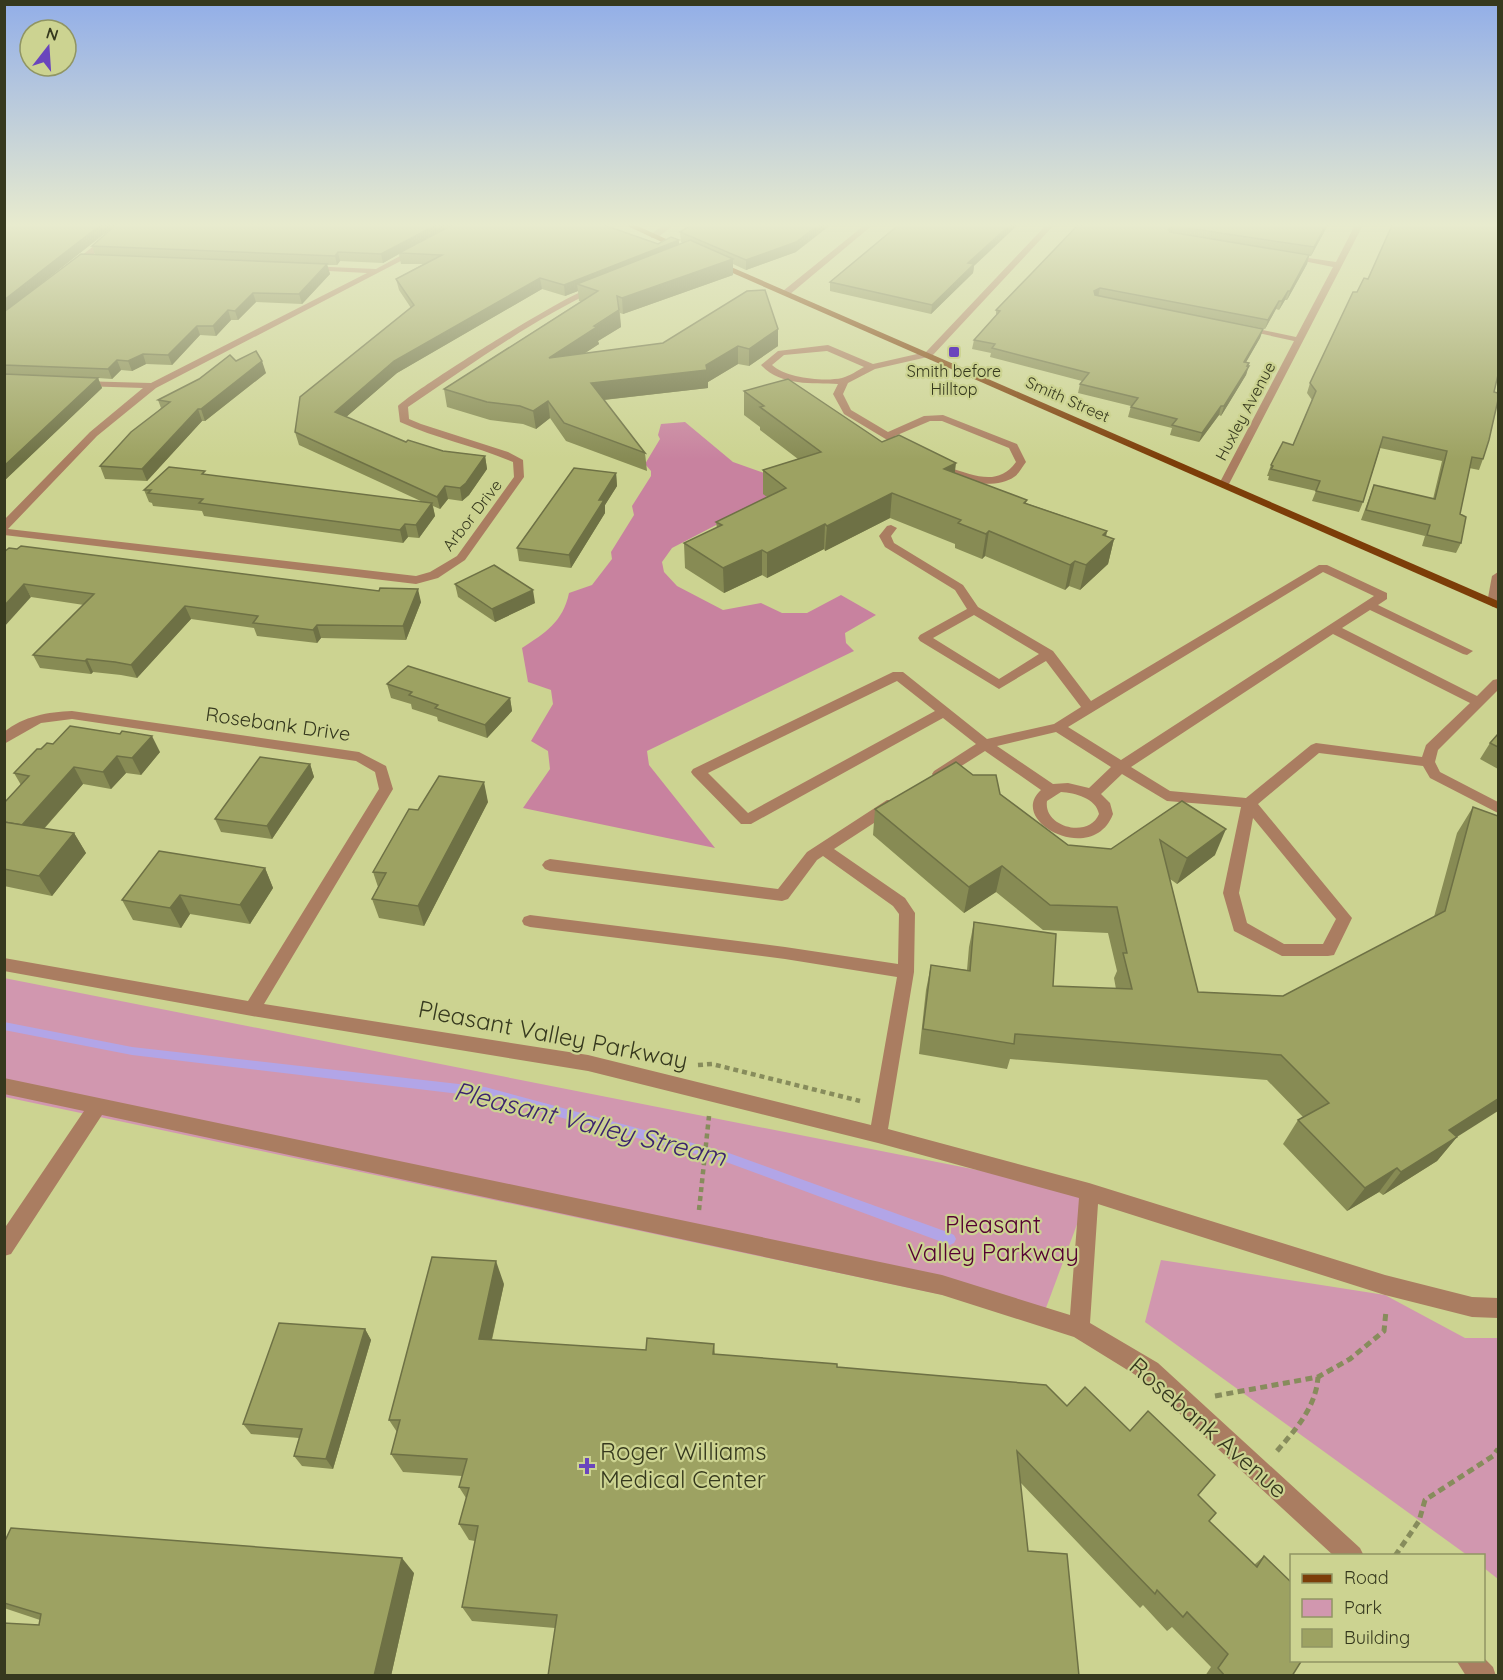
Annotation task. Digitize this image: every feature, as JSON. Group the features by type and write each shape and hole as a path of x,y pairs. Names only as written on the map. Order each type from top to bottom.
{"main road":[{"name":"Smith Street","path":"806,301 1496,604"}],"street":[{"path":"4,527 109,419 153,386 319,301"},
{"name":"Arbor Drive","path":"4,532 416,580 434,575 461,558 507,496 519,477 520,466 518,460 506,454 437,435 404,420 403,406 567,301"},
{"path":"872,367 828,348 781,353 766,365 774,374 789,378 844,381 872,367 929,354 979,301"},
{"name":"Huxley Avenue","path":"1224,484 1320,301"},
{"path":"1233,327 1300,340"},
{"path":"844,381 838,394 847,412 914,452"},
{"path":"73,382 153,386"},
{"path":"887,436 928,418 943,418 1013,446 1021,462 1011,474 989,480 962,478 943,467"},
{"path":"891,528 885,536 889,545 959,588 974,610 1048,654 1088,707"},
{"path":"928,781 985,744 1058,727 1323,567 1383,596 1120,766 1092,794"},
{"path":"1496,604 1498,576"},
{"path":"1369,605 1467,651"},
{"path":"974,610 924,638 999,685 1048,654"},
{"path":"1332,629 1479,702"},
{"path":"943,712 746,820 698,772 898,675 985,744 1051,789"},
{"path":"1498,683 1431,748 1428,762 1435,775 1498,808"},
{"name":"Rosebank Drive","path":"4,740 24,724 47,716 72,715 359,757 381,769 386,789 322,900 252,1009"},
{"path":"1058,727 1167,796 1249,803 1344,918 1328,950 1282,950 1240,927 1231,893 1249,803 1316,748 1428,762"},
{"path":"1072,787 1092,794 1104,809 1105,816 1096,829 1076,833 1055,827 1041,814 1040,800 1051,789 1072,787"},
{"path":"550,865 782,895 812,856 909,793"},
{"path":"823,849 899,902 907,913 906,972 879,1135"},
{"path":"530,921 785,953 906,972"},
{"name":"Pleasant Valley Parkway","path":"4,964 252,1009 588,1063 879,1135 1089,1192 1385,1285 1472,1307 1498,1308"},
{"path":"4,1086 942,1285 1079,1328 1089,1192"},
{"path":"4,1247 98,1105"},
{"name":"Rosebank Avenue","path":"1079,1328 1150,1371 1350,1554"},
{"path":"1470,1662 1484,1676"}],"path":[{"path":"700,1185 708,1120"},
{"path":"1185,1403 1239,1390 1318,1377 1350,1359 1384,1331 1385,1285"},
{"path":"1260,1472 1312,1402 1318,1390 1318,1377"},
{"path":"1396,1554 1419,1521 1425,1500 1493,1456 1498,1449"}],"green space":[{"name":"Pleasant Valley Parkway","path":"4,978 1089,1192 1043,1316 5,1097"},
{"path":"1161,1260 1385,1295 1465,1338 1498,1338 1498,1579 1485,1569 1485,1554 1466,1554 1145,1322"}],"shaded area":[{"path":"685,422 733,462 767,474 766,499 672,548 662,562 664,572 677,586 723,610 761,603 782,613 807,613 841,595 876,615 845,633 846,643 854,651 647,751 649,765 715,848 523,808 550,769 548,751 531,741 553,704 551,690 528,682 522,648 545,632 558,619 569,593 592,585 612,559 611,552 634,515 632,506 651,476 651,471 645,464 660,439 658,435 661,424"}],"building":[{"path":"18,301 245,301 235,311 228,310 213,326 197,326 168,355 143,354 128,361 117,360 108,369 4,365 4,312"},
{"path":"412,301 499,301 394,361 335,412 406,442 408,440 443,451 485,456 466,483 460,488 445,486 437,497 295,432 300,397 414,305"},
{"path":"582,301 618,301 619,310 549,358 663,343 730,301 769,301 778,329 749,349 738,346 706,365 707,370 591,383 645,453 564,423 548,401 533,411 520,406 487,402 444,389"},
{"path":"916,301 936,301 932,305"},
{"path":"1004,301 1127,301 1263,329 1244,362 1249,363 1247,366 1249,366 1224,406 1221,406 1202,433 1172,425 1177,419 1131,407 1138,398 1080,384 1089,373 992,348 995,344 974,340 1000,311 996,310"},
{"path":"1170,301 1279,301 1268,320"},
{"path":"1349,301 1498,301 1498,375 1494,392 1498,393 1498,400 1483,459 1472,457 1460,514 1466,517 1461,543 1427,535 1430,525 1366,510 1374,485 1435,499 1447,451 1383,437 1363,502 1316,491 1320,481 1271,469 1283,442 1293,445 1316,391 1310,383"},
{"path":"256,351 262,361 198,409 142,469 100,466 131,432 170,402 158,400 199,379 230,355 236,361"},
{"path":"4,374 98,378 4,466"},
{"path":"788,379 882,442 899,435 956,463 944,469 1027,500 1024,503 1107,531 1103,535 1114,539 1086,565 1075,561 1070,565 989,531 986,534 958,523 961,520 892,493 767,553 762,550 723,568 684,543 722,525 716,522 786,488 763,470 821,452 760,407 764,406 744,391"},
{"path":"169,467 205,471 202,474 432,503 416,525 405,524 400,530 199,503 203,499 148,493 151,490 144,490"},
{"path":"574,468 616,473 599,500 604,500 569,555 517,548"},
{"path":"21,546 379,591 380,588 418,589 403,626 317,625 313,630 253,623 258,616 185,606 131,665 87,659 85,661 33,655 94,594 24,584 4,606 4,552 9,548 17,549"},
{"path":"494,565 533,590 492,609 455,584"},
{"path":"408,666 510,698 485,725 435,708 438,705 409,695 412,692 387,684"},
{"path":"70,726 120,734 122,731 152,736 132,758 117,756 103,772 74,767 22,825 4,822 4,803 29,776 14,773 37,749 41,749 47,743 53,744"},
{"path":"1498,734 1498,747 1490,743"},
{"path":"260,757 310,764 267,826 215,819"},
{"path":"956,762 973,775 996,775 1000,794 1068,845 1111,849 1182,801 1226,829 1187,858 1160,840 1198,992 1283,996 1445,911 1473,807 1498,816 1498,1099 1449,1130 1457,1137 1401,1172 1397,1168 1365,1188 1298,1120 1329,1103 1281,1055 1015,1034 1014,1044 923,1029 931,965 970,971 974,922 1056,934 1053,986 1132,989 1123,953 1127,953 1117,907 1050,905 1002,866 969,887 875,809"},
{"path":"439,776 484,782 418,906 372,899 386,873 373,872 409,809 418,810"},
{"path":"4,822 74,833 39,876 4,869"},
{"path":"159,851 265,868 240,905 180,895 170,908 122,900"},
{"name":"Roger Williams Medical Center","path":"432,1257 496,1261 479,1339 646,1350 647,1338 714,1344 713,1354 1046,1385 1067,1406 1085,1387 1130,1431 1148,1411 1215,1475 1198,1495 1216,1513 1209,1521 1257,1567 1264,1556 1290,1581 1290,1662 1301,1662 1292,1676 1225,1676 1218,1668 1228,1654 1187,1612 1183,1617 1157,1590 1155,1594 1017,1451 1028,1551 1067,1554 1079,1676 548,1676 557,1615 462,1607 478,1526 459,1524 469,1488 459,1487 467,1459 391,1454 400,1420 389,1420"},
{"path":"279,1323 365,1329 326,1459 294,1456 302,1429 243,1424"},
{"path":"11,1528 402,1558 374,1676 4,1676 4,1623 39,1625 41,1614 4,1603 4,1543"}],"waterway":[{"name":"Pleasant Valley Stream","path":"4,1026 132,1051 485,1092 726,1157 950,1239"}],"place":[{"name":"Smith before Hilltop","path":"954,352"},
{"name":"Roger Williams Medical Center","path":"587,1466"}]}
